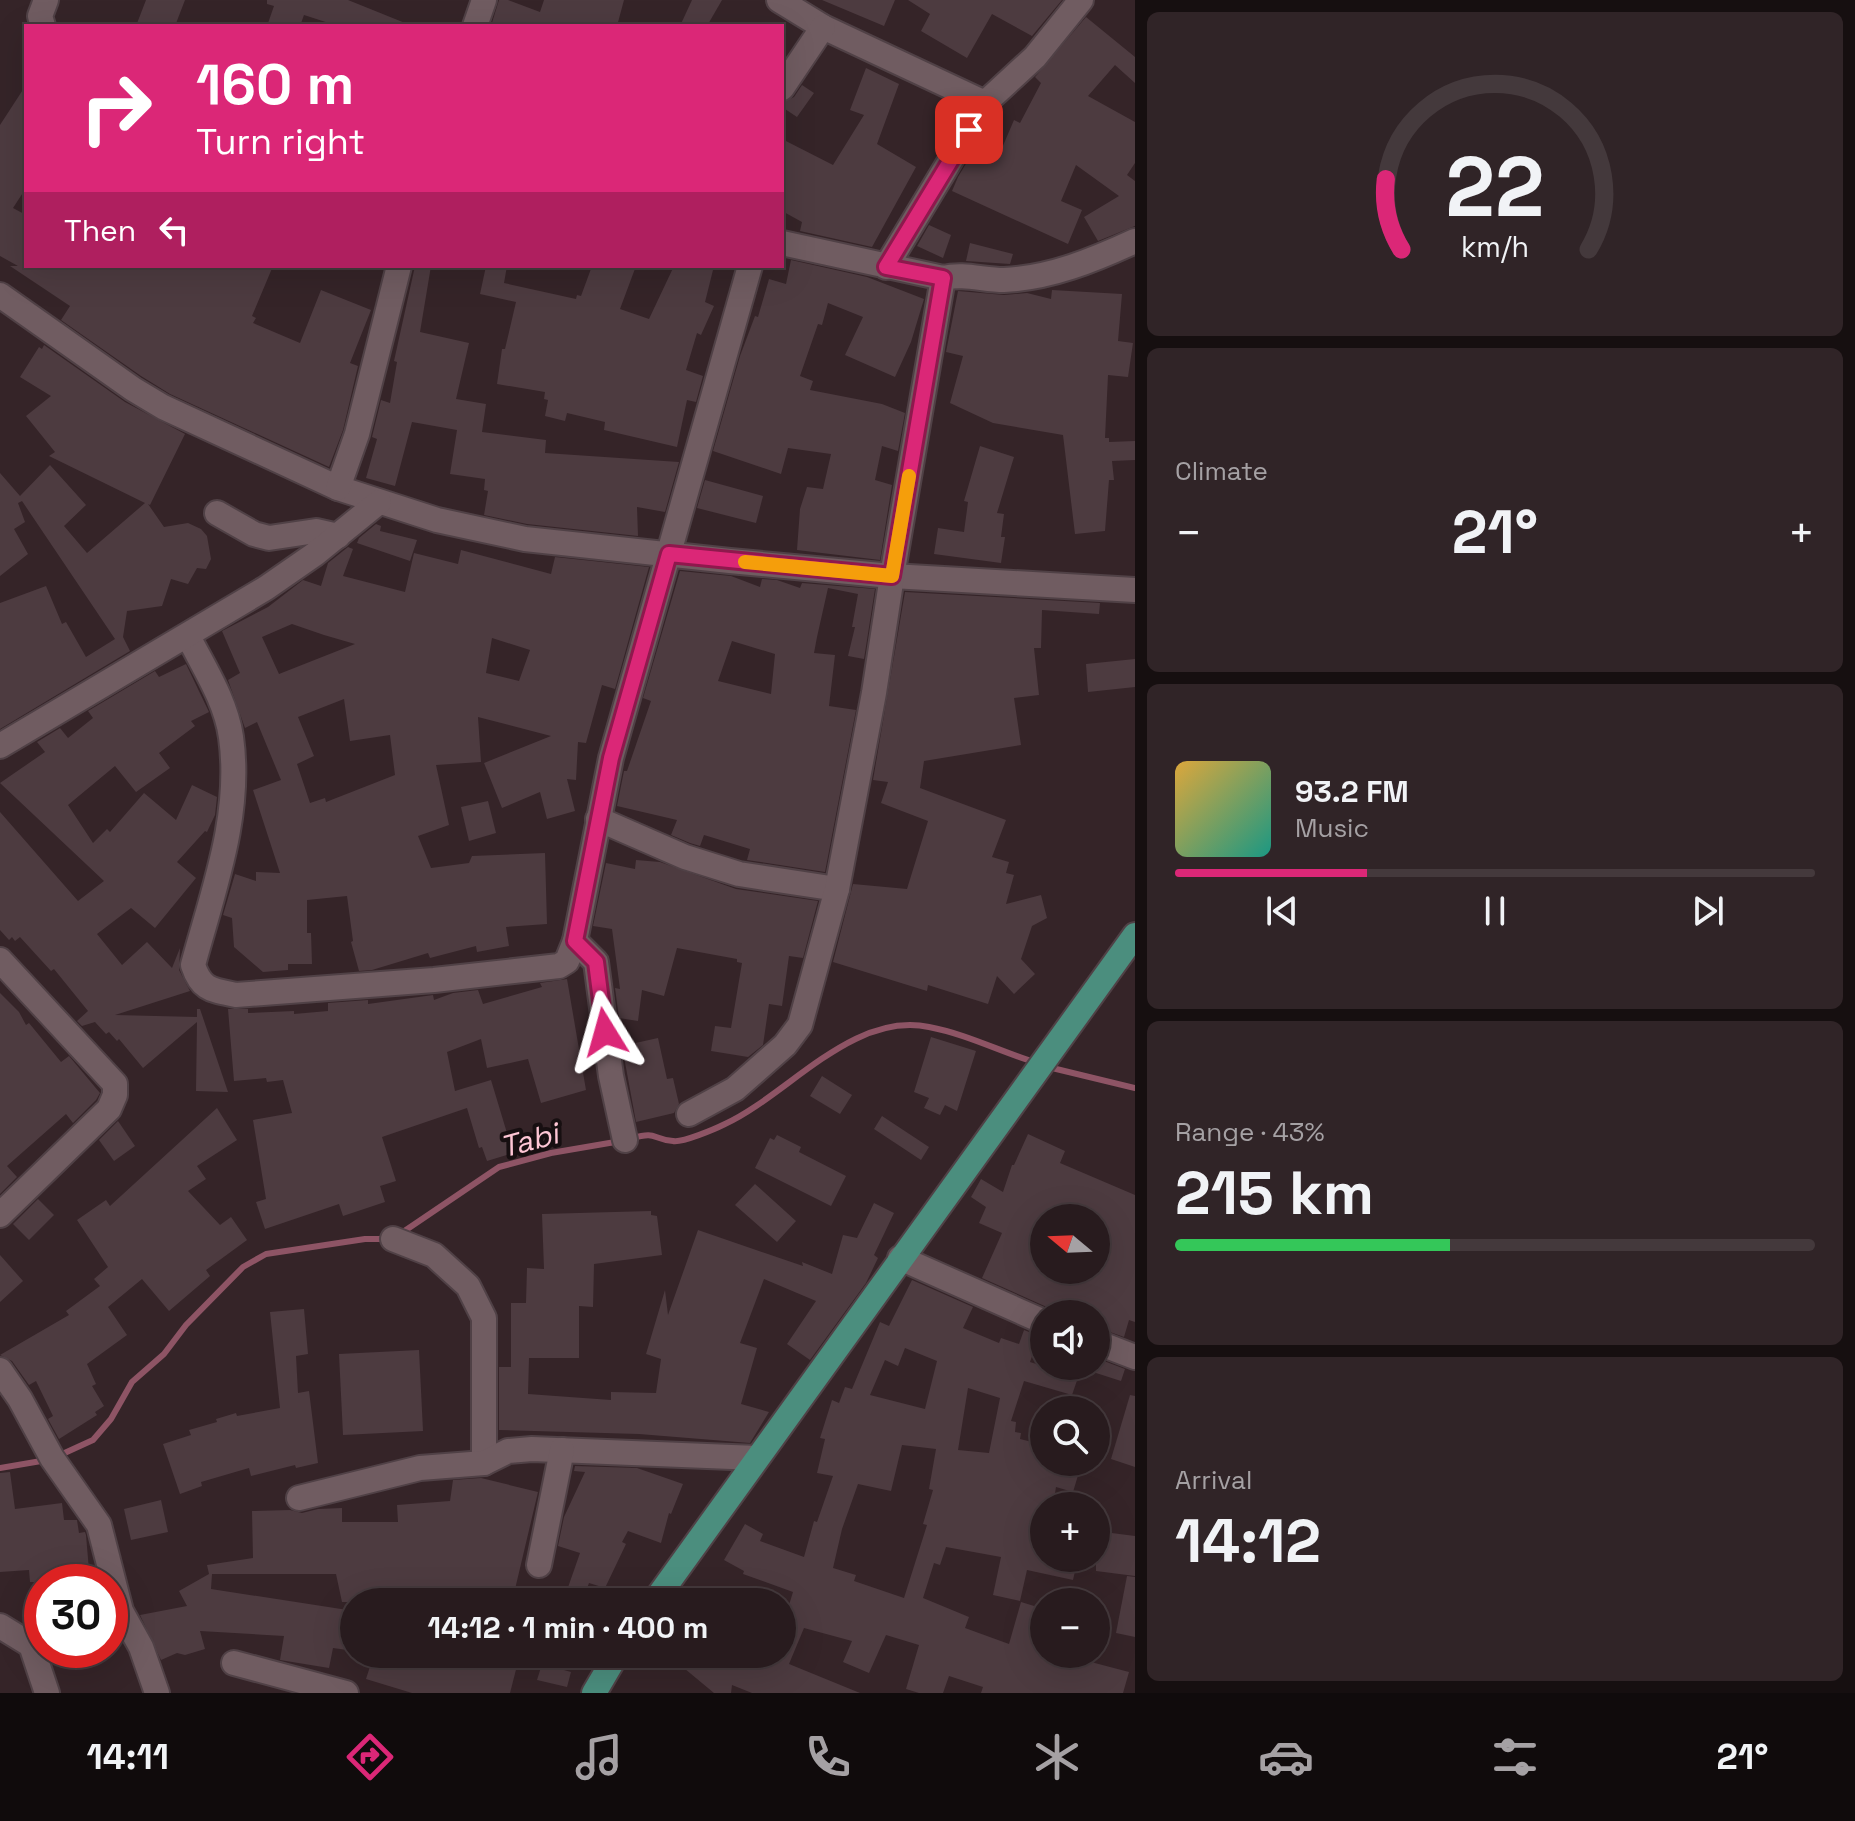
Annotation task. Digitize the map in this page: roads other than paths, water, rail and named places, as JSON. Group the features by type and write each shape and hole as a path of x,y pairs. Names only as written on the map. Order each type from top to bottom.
{"main road":[{"path":"664,1588 1135,935"},
{"path":"594,1693 609,1668"}],"street":[{"path":"42,24 40,16 46,0"},
{"path":"476,24 484,0"},
{"path":"779,0 823,27 985,103"},
{"path":"886,267 985,103 1035,57 1081,0"},
{"path":"784,85 823,27"},
{"path":"784,243 943,278 955,275 1002,280 1039,276 1080,264 1135,241"},
{"path":"338,488 357,434 398,268"},
{"path":"188,636 220,699 231,736 233,790 229,832 193,965 198,981 210,989 236,995 434,980 559,966 567,961 575,941 611,758 749,268"},
{"path":"689,1114 735,1089 785,1045 800,1025 837,889 874,693 943,278"},
{"path":"0,295 163,407 338,488 480,531 525,539 892,576 1135,590"},
{"path":"0,746 266,588 379,502"},
{"path":"217,513 254,534 269,538 316,531 338,536"},
{"path":"598,819 685,857 739,874 837,889"},
{"path":"575,941 596,962 611,1076 625,1140"},
{"path":"0,960 115,1084 115,1095 109,1109 0,1215"},
{"path":"393,1239 434,1255 468,1286 484,1318 484,1463"},
{"path":"900,1258 1030,1316"},
{"path":"1110,1347 1135,1357"},
{"path":"0,1370 20,1399 52,1458 99,1525 121,1611 141,1647 157,1693"},
{"path":"539,1565 562,1450"},
{"path":"299,1498 420,1468 484,1463 508,1451 562,1450 757,1458"},
{"path":"0,1626 31,1645 47,1693"},
{"path":"234,1663 346,1693"}],"waterway":[{"name":"Tabi","path":"632,1138 651,1135 677,1141 714,1129 749,1111 848,1043 874,1031 901,1025 943,1030 1034,1062"},
{"name":"Tabi","path":"1048,1067 1135,1088"},
{"name":"Tabi","path":"400,1234 499,1167 551,1153 621,1141"},
{"name":"Tabi","path":"58,1456 93,1440 111,1419 132,1382 164,1354 186,1325 243,1267 266,1254 365,1239 386,1239"},
{"name":"Tabi","path":"0,1468 47,1460"}]}
